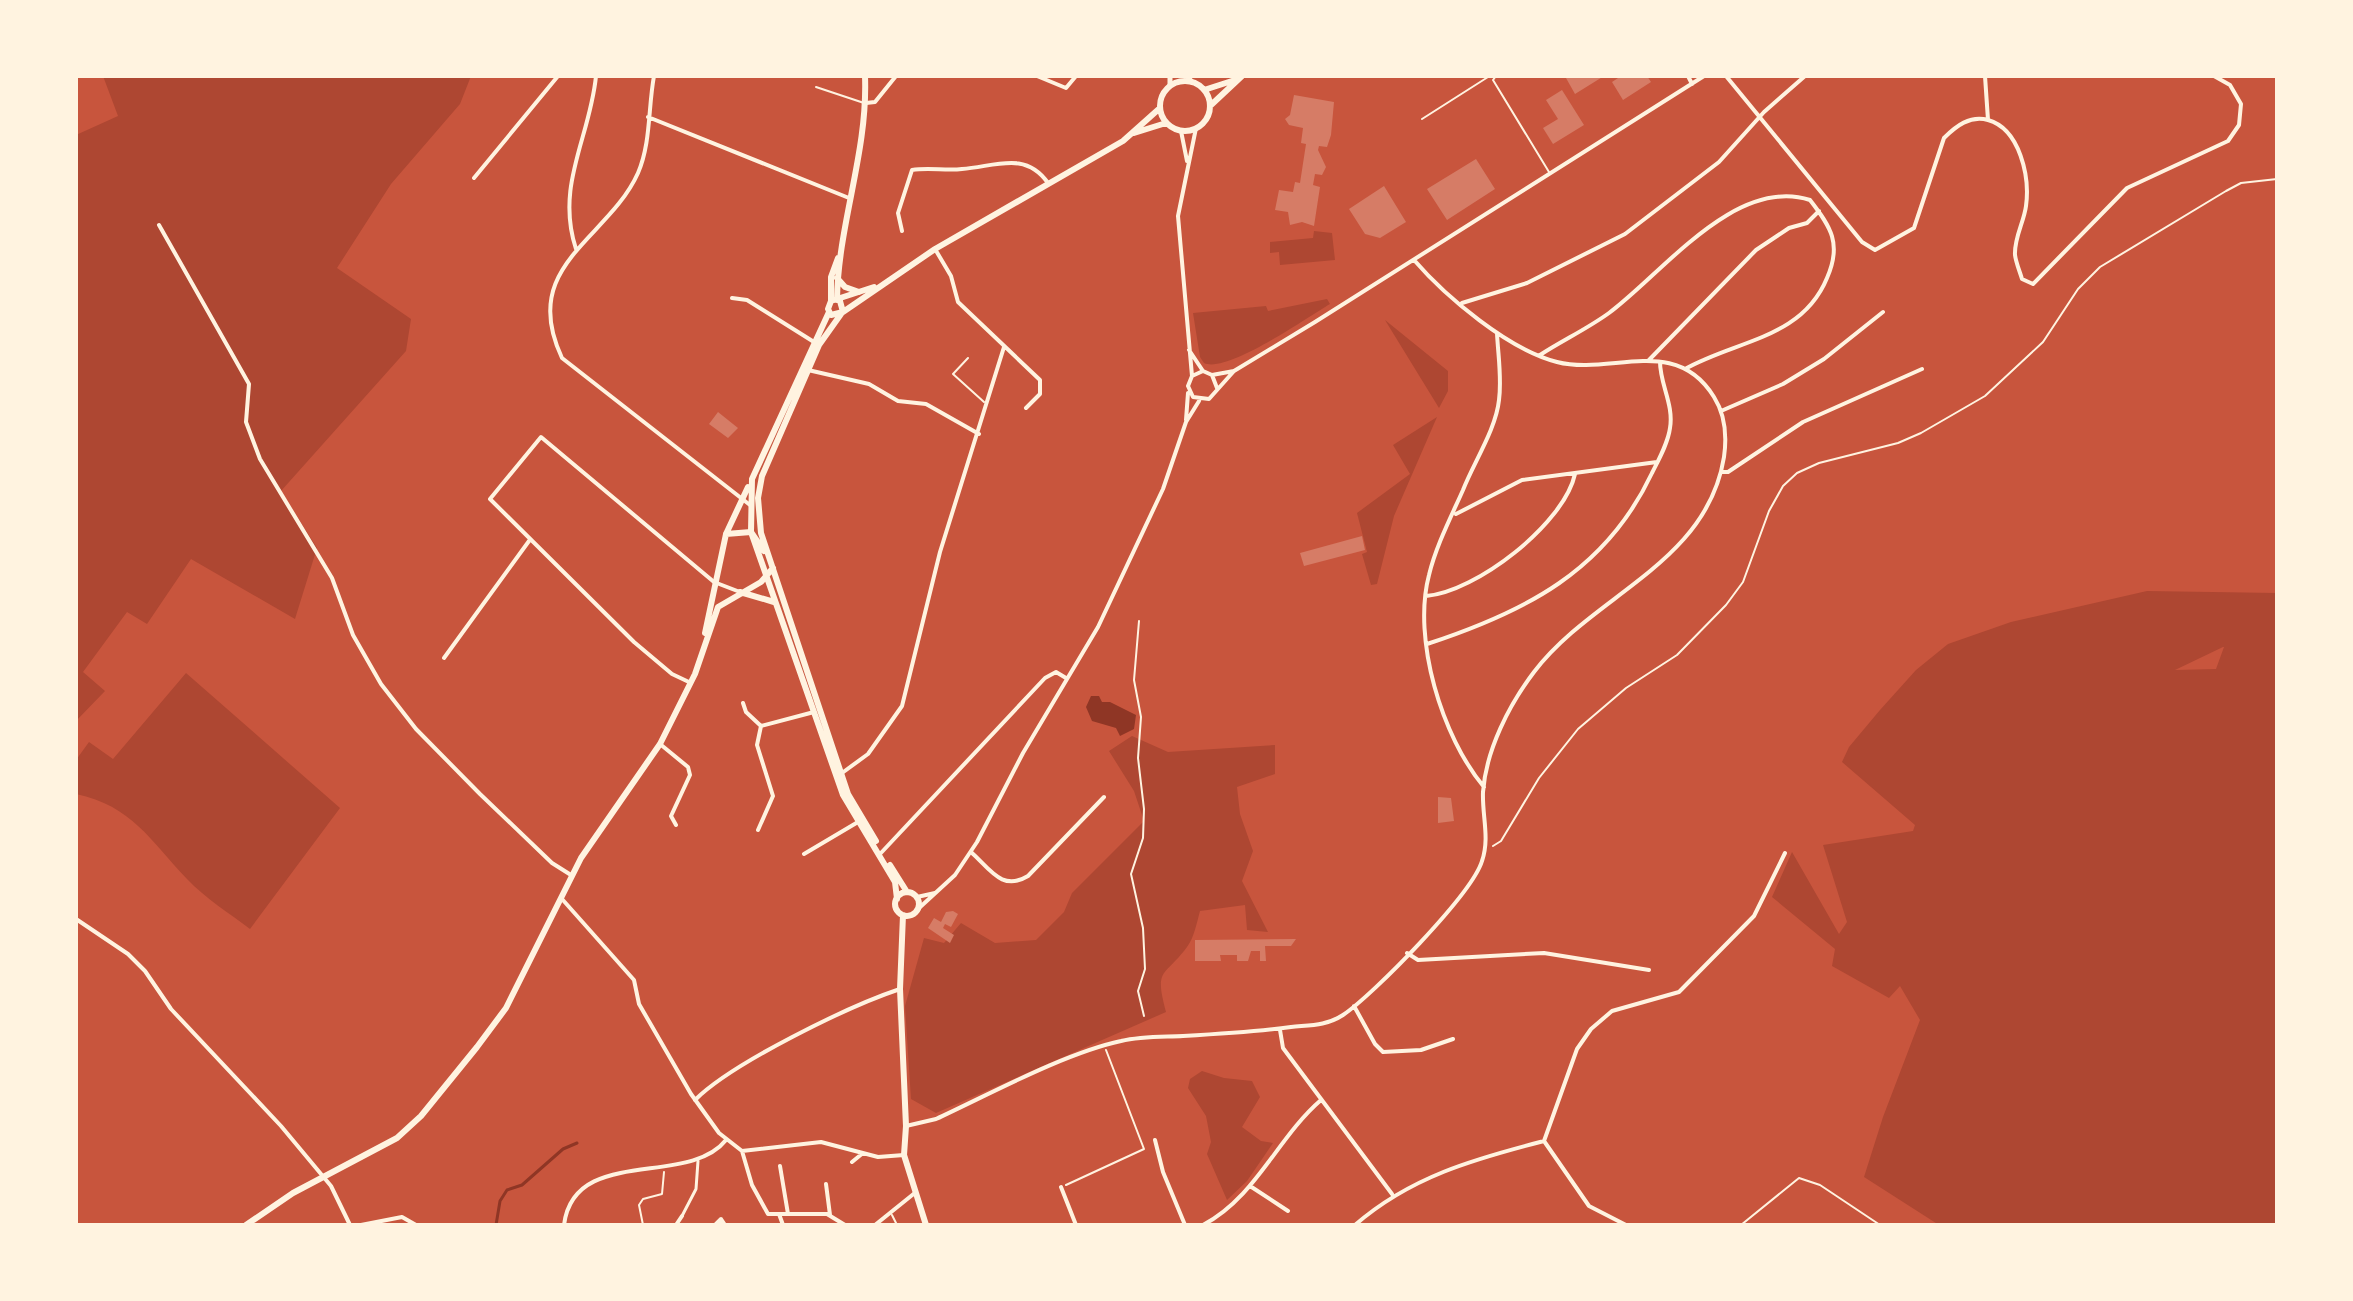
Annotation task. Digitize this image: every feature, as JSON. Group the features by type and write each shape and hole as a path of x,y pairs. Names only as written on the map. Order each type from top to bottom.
{"main road":[{"path":"816,711 761,533 758,498 762,476 836,301 839,255 866,103 865,76"},
{"path":"1160,108 1166,123 1181,131 1196,128 1206,119 1210,106 1240,78"},
{"path":"1204,90 1240,78"},
{"path":"1131,135 1160,108 1164,92 1170,86 1190,79 1204,90 1210,106"},
{"path":"817,344 842,313 935,249 1131,135 1166,123"},
{"path":"839,255 831,277 842,313"},
{"path":"837,278 845,287 863,293"},
{"path":"836,301 881,284"},
{"path":"829,312 842,313"},
{"path":"705,641 714,582 726,534 746,500 752,479 806,370"},
{"path":"746,500 751,532 774,602 839,774 858,822 881,854 907,892 917,897 918,909 911,916 903,915 896,909 895,882 881,854 848,794 839,774"},
{"path":"726,534 751,532"},
{"path":"751,532 773,568"},
{"path":"246,1225 324,1177 397,1138 421,1116 506,1008 571,875 660,744 691,683 718,607 767,578 773,568"},
{"path":"740,592 774,602"},
{"path":"897,899 907,892"},
{"path":"903,915 900,985 906,1126 904,1155 926,1225"}],"street":[{"path":"474,178 558,76"},
{"path":"576,249 568,224 568,193 596,76"},
{"path":"654,76 644,156 637,175 576,249 553,286 551,330 562,358 746,500 761,533"},
{"path":"866,103 875,102 896,76"},
{"path":"1037,76 1059,88 1066,88 1076,76"},
{"path":"1170,76 1170,86"},
{"path":"1688,76 1692,84"},
{"path":"918,909 937,893 971,852 1066,678 1098,627 1163,489 1186,422 1199,401 1209,399 1234,371 1704,76"},
{"path":"1726,76 1862,242 1875,250 1914,228 1944,138 1964,122 1988,120 2007,131 2021,161 2027,203 2015,257 2022,279 2033,284 2127,188 2228,141 2235,133 2241,104 2230,85 2214,76"},
{"path":"1462,303 1527,283 1625,234 1719,162 1759,118 1805,76"},
{"path":"1985,76 1988,120"},
{"path":"648,117 851,199"},
{"path":"1187,163 1194,153 1196,128"},
{"path":"1181,131 1187,163 1178,229 1192,376 1186,422"},
{"path":"902,231 898,213 912,170 964,169 1008,161 1024,163 1048,183"},
{"path":"1810,200 1820,191"},
{"path":"1539,356 1612,311 1671,256 1746,206 1770,195 1810,200 1833,231 1835,255 1813,306 1785,327 1685,369"},
{"path":"1649,360 1756,250 1789,228 1807,223 1819,211"},
{"path":"159,225 221,341 249,384 246,422 260,459 332,578 353,635 381,684 416,729 552,863 571,875"},
{"path":"935,249 951,276 958,302 1040,380 1040,394 1026,408"},
{"path":"906,1126 936,1119 1106,1045 1135,1038 1324,1024 1354,1006 1465,894 1482,863 1485,849 1484,787 1503,725 1534,672 1584,621 1678,549 1701,517 1721,472 1725,437 1721,411 1708,388 1685,369 1660,362 1567,364 1539,356 1497,333 1414,260"},
{"path":"732,298 747,300 817,344"},
{"path":"1721,411 1783,384 1814,365 1883,312"},
{"path":"1484,787 1471,771 1446,716 1429,665 1426,596 1437,550 1499,402 1497,333"},
{"path":"839,774 868,754 902,706 940,552 1004,347"},
{"path":"1188,348 1203,371 1212,375 1234,371"},
{"path":"1427,644 1493,623 1559,586 1614,534 1642,494 1671,422 1660,362"},
{"path":"1721,472 1728,472 1803,422 1922,369"},
{"path":"806,370 869,384 898,401 926,404 979,434"},
{"path":"1192,376 1203,371"},
{"path":"1212,375 1217,388"},
{"path":"1189,391 1199,401"},
{"path":"691,683 672,674 634,642 490,499 541,437 714,582 740,592"},
{"path":"1454,515 1522,480 1657,462"},
{"path":"1426,596 1465,583 1517,549 1561,504 1575,473"},
{"path":"746,500 758,498"},
{"path":"444,658 529,541"},
{"path":"881,854 1045,678 1056,672 1066,678"},
{"path":"743,703 746,712 761,726"},
{"path":"761,726 816,711"},
{"path":"758,830 773,796 757,745 761,726"},
{"path":"660,744 688,767 690,775 673,808 671,816 676,825"},
{"path":"971,852 1005,883 1015,884 1028,876 1104,797"},
{"path":"804,854 858,822"},
{"path":"1544,1141 1577,1049 1591,1029 1612,1011 1679,992 1754,916 1785,853"},
{"path":"917,897 937,893"},
{"path":"560,897 634,980 639,1004 695,1100 726,1140 742,1151 752,1185 768,1214 829,1215 845,1225"},
{"path":"76,919 128,954 145,971 171,1009 281,1126 324,1177 350,1225"},
{"path":"1407,953 1418,960 1553,954 1649,970"},
{"path":"695,1100 727,1074 900,985"},
{"path":"1354,1006 1375,1044 1383,1052 1421,1050 1453,1039"},
{"path":"1281,1029 1278,1036 1283,1048 1392,1194"},
{"path":"1203,1225 1233,1204 1250,1186 1281,1140 1321,1100"},
{"path":"564,1225 573,1199 607,1175 698,1161 726,1140"},
{"path":"1155,1140 1163,1172 1185,1225"},
{"path":"1355,1225 1392,1194 1441,1170 1544,1141"},
{"path":"1544,1141 1589,1206 1626,1225"},
{"path":"742,1151 821,1142 878,1157 904,1155"},
{"path":"852,1162 863,1153"},
{"path":"676,1225 695,1194 698,1161"},
{"path":"780,1166 788,1214"},
{"path":"826,1184 829,1215"},
{"path":"1250,1186 1288,1211"},
{"path":"1061,1187 1076,1225"},
{"path":"875,1225 916,1192"},
{"path":"775,1225 783,1224 779,1214"},
{"path":"361,1225 402,1217 416,1225"},
{"path":"715,1225 721,1219 725,1225"}],"lane":[{"path":"1496,76 1493,80 1549,173"},
{"path":"816,87 866,103"},
{"path":"968,358 953,374 988,405"},
{"path":"890,1211 897,1225"}],"path":[{"path":"1422,119 1489,76"},
{"path":"1485,849 1501,841 1539,778 1578,729 1626,688 1677,655 1726,605 1743,582 1769,511 1783,486 1797,473 1819,463 1898,443 1985,396 2036,350 2078,289 2100,267 2241,183 2277,179"},
{"path":"1139,621 1134,680 1141,717 1138,758 1144,809 1143,838 1131,874 1143,928 1145,969 1138,991 1144,1016"},
{"path":"1061,1187 1144,1149 1106,1045"},
{"path":"643,1225 639,1205 643,1199 664,1191 664,1166"},
{"path":"1741,1225 1799,1178 1820,1185 1880,1225"}],"shaded area":[{"path":"103,76 471,76 460,104 391,184 337,268 411,319 406,351 281,491 317,548 295,619 191,559 147,624 127,612 83,672 105,691 76,721 76,135 118,116"},
{"path":"1314,231 1332,233 1335,260 1280,265 1279,252 1270,253 1270,242 1313,238"},
{"path":"1327,299 1330,304 1248,353 1215,364 1204,363 1200,357 1193,313 1266,306 1268,311"},
{"path":"1385,320 1448,371 1448,391 1439,408"},
{"path":"1437,417 1394,516 1377,584 1371,585 1362,554 1367,552 1357,513 1410,474 1393,445"},
{"path":"2147,591 2277,593 2277,1225 1939,1225 1864,1177 1920,1020 1900,986 1889,998 1832,966 1835,949 1772,897 1792,852 1839,934 1847,922 1823,845 1913,831 1915,825 1842,762 1849,747 1916,670 1948,644 2011,622","holes":["2224,647 2216,669 2175,670"]},
{"path":"186,673 340,808 250,929 194,886 139,826 112,807 76,794 76,760 89,742 113,759"},
{"path":"1091,696 1099,696 1102,702 1110,702 1136,715 1134,729 1120,736 1116,728 1092,721 1086,707"},
{"path":"1132,736 1168,752 1275,745 1275,774 1237,787 1240,814 1253,851 1242,881 1268,932 1247,930 1245,905 1200,911 1189,943 1163,974 1161,987 1166,1012 936,1113 911,1099 905,1006 924,938 944,943 961,923 995,943 1036,940 1064,912 1072,893 1144,821 1134,791 1109,751"},
{"path":"1202,1071 1224,1078 1252,1081 1260,1097 1242,1127 1261,1141 1273,1143 1247,1181 1227,1200 1207,1154 1211,1142 1206,1116 1188,1088 1190,1079"}],"building":[{"path":"1604,76 1575,94 1566,78"},
{"path":"1621,76 1647,76 1651,82 1623,100 1612,82"},
{"path":"1562,90 1584,125 1553,144 1543,128 1558,119 1546,100"},
{"path":"1294,95 1334,102 1327,147 1319,146 1318,150 1326,167 1322,175 1315,174 1313,185 1320,187 1314,226 1302,222 1290,225 1288,212 1275,210 1279,190 1293,192 1295,182 1300,183 1306,144 1301,143 1303,128 1289,125 1285,119 1290,115"},
{"path":"1476,159 1495,189 1447,220 1427,189"},
{"path":"1384,186 1406,222 1380,238 1365,234 1349,209"},
{"path":"718,412 738,428 728,438 709,424"},
{"path":"1362,536 1365,550 1304,566 1300,553"},
{"path":"1438,797 1451,798 1454,821 1438,823"},
{"path":"946,912 958,914 951,927 945,924 943,928 954,935 950,943 928,928 934,918 941,922"},
{"path":"1296,939 1291,946 1265,946 1266,961 1260,961 1260,951 1251,951 1248,961 1237,961 1237,955 1220,955 1221,961 1195,961 1195,940"}],"waterway":[{"path":"496,1225 500,1201 507,1190 522,1185 563,1149 577,1143"}]}
